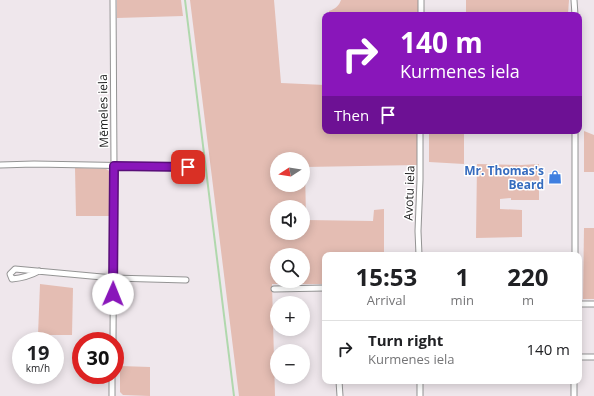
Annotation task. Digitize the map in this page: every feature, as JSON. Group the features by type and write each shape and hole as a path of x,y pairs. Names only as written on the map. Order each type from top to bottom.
{"street":[{"name":"Mēmeles iela","path":"112,0 114,166 113,332"},
{"path":"421,0 421,12"},
{"path":"574,0 575,12"},
{"name":"Avotu iela","path":"419,252 420,134"},
{"path":"575,134 575,252"},
{"path":"0,165 34,164 201,167"},
{"path":"39,271 20,279 12,279 10,274 15,269 39,271 114,278 186,280"},
{"path":"274,289 322,288"},
{"path":"582,304 594,304"},
{"path":"582,357 594,357"},
{"path":"112,384 112,396"},
{"path":"339,384 340,396"},
{"path":"420,384 420,396"},
{"path":"574,384 574,396"}],"shaded area":[{"path":"117,0 181,0 183,16 117,18"},
{"path":"190,0 274,0 281,83 322,85 322,134 418,134 418,165 310,167 310,152 270,152 270,192 305,192 306,200 270,200 270,240 310,240 310,220 373,221 374,210 384,209 384,252 322,252 322,284 310,284 310,248 270,248 270,288 272,288 272,296 270,296 270,336 273,336 274,344 270,344 270,384 275,384 275,396 239,396"},
{"path":"341,0 419,0 419,12 329,12 339,4"},
{"path":"466,0 569,0 568,12 466,12"},
{"path":"584,131 594,135 594,172 584,172"},
{"path":"429,134 464,134 464,164 429,162"},
{"path":"477,164 539,164 539,200 511,200 511,198 500,199 500,209 522,210 522,237 476,238"},
{"path":"75,168 106,169 111,172 111,216 76,216"},
{"path":"584,228 594,228 594,299 583,299"},
{"path":"40,284 73,288 72,335 64,335 64,332 38,332"},
{"path":"124,366 150,367 150,396 123,395 120,392 120,384 124,384"}],"waterway":[{"path":"185,0 234,396"}],"place":[{"name":"Mr. Thomas's Beard","path":"555,177"}],"route":[{"path":"113,294 114,166 188,167"}]}
